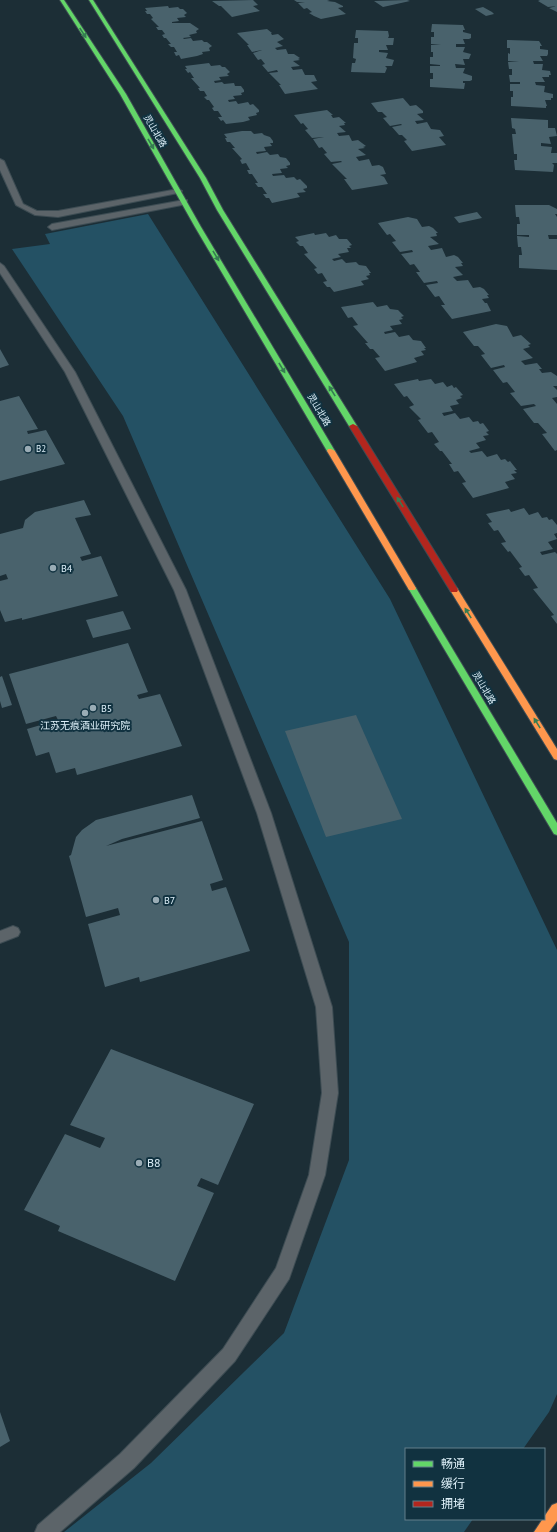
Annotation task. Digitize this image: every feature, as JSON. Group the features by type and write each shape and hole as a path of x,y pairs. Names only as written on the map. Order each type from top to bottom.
{"street":[{"name":"灵山北路","path":"62,0 122,94 184,202 557,831"},
{"name":"灵山北路","path":"91,0 203,178 224,216 557,757"},
{"path":"541,1532 557,1510"}],"lane":[{"path":"0,161 20,205 35,213 58,214 178,191"},
{"path":"52,227 184,202"},
{"path":"0,266 70,372 180,590 264,813 324,1007 330,1093 317,1175 283,1273 229,1355 127,1461 45,1532"}],"shaded area":[{"path":"148,214 390,599 557,950 557,1394 549,1412 524,1448 405,1448 405,1520 472,1520 464,1532 64,1532 151,1463 284,1333 349,1160 349,942 123,416 12,249 50,244 45,234"}],"building":[{"path":"253,0 258,5 253,6 260,11 232,17 221,6 212,1"},
{"path":"294,0 330,0 327,1 335,2 343,6 338,8 346,14 321,19 309,13 312,12 307,8 304,9 298,3 305,2 297,2"},
{"path":"557,0 557,6 548,7 538,1"},
{"path":"374,1 410,1 383,7"},
{"path":"168,6 169,8 178,7 187,13 184,15 186,17 177,18 179,21 172,23 190,23 199,29 196,31 197,33 189,35 191,37 183,38 191,38 193,41 202,40 207,42 212,46 209,48 210,51 202,52 203,54 197,56 181,59 179,55 176,56 174,52 177,52 174,47 171,47 168,44 171,44 162,35 165,34 162,30 158,30 156,27 159,27 151,19 153,18 145,11 147,11 145,8"},
{"path":"557,6 557,12 549,8"},
{"path":"483,7 494,14 486,16 475,9"},
{"path":"432,24 463,25 465,30 463,30 463,32 471,34 471,38 463,39 465,44 456,44 456,47 465,47 463,52 471,54 469,59 463,59 465,65 455,64 456,68 465,68 463,73 472,76 472,80 463,81 463,83 465,83 464,89 430,87 430,79 433,79 433,73 430,73 430,66 440,66 430,64 430,57 433,57 431,45 441,45 431,44 431,37 434,37 434,32 431,32"},
{"path":"267,29 272,33 272,35 278,34 284,39 277,42 283,46 275,48 277,50 286,49 288,54 294,54 300,58 298,59 300,60 293,61 300,66 291,67 293,70 302,69 305,75 314,75 317,81 311,82 318,89 285,94 279,85 281,85 269,73 278,72 277,70 268,72 262,65 265,64 261,59 258,60 253,53 262,50 252,52 247,45 249,45 237,33"},
{"path":"356,30 388,31 388,38 394,38 393,45 386,45 388,50 379,50 379,52 388,53 386,58 394,60 392,66 385,66 387,68 385,73 351,72 352,63 355,63 356,59 353,58 354,43 358,43 358,38 355,38"},
{"path":"507,40 539,41 542,46 540,46 540,49 548,50 547,56 540,56 543,61 533,61 534,64 543,64 542,70 550,71 551,75 549,75 549,77 542,77 545,82 535,82 536,85 545,86 544,92 553,94 553,98 551,98 551,100 545,100 547,106 546,108 511,106 513,91 510,91 510,84 520,84 520,82 510,82 509,75 512,75 512,69 509,69 508,62 519,62 508,61 508,53 510,54 510,48 507,48"},
{"path":"209,63 211,66 220,65 225,67 230,72 227,74 229,76 219,77 221,80 214,81 215,83 234,83 235,86 241,86 244,90 244,92 241,93 242,95 233,96 235,99 228,100 229,102 236,101 238,104 248,102 250,105 253,104 259,110 259,112 256,113 257,115 248,117 250,120 243,122 226,124 223,120 221,121 218,117 222,117 218,111 214,111 212,108 214,107 209,100 204,97 207,96 204,91 200,91 198,88 200,88 191,78 194,78 190,72 188,73 185,69 187,69 185,66"},
{"path":"403,98 410,106 416,105 423,111 423,113 417,114 424,120 415,121 417,124 427,122 431,129 440,130 444,136 439,137 446,145 412,151 404,141 407,140 402,135 399,135 392,127 402,125 390,126 383,118 387,117 382,112 378,112 371,103"},
{"path":"327,110 333,115 331,115 333,118 339,117 346,123 344,123 345,125 339,126 346,132 337,133 339,136 349,135 352,141 358,140 366,146 363,147 365,148 358,149 366,155 356,157 359,161 369,159 372,166 379,165 383,167 386,174 380,175 384,177 388,184 352,190 344,179 347,179 332,164 342,162 331,162 324,154 327,153 322,147 319,148 313,139 324,137 312,138 305,130 308,129 303,123 301,124 294,115"},
{"path":"511,118 548,120 548,128 555,128 557,136 549,137 551,144 541,143 541,146 552,147 551,153 557,153 557,163 552,163 554,165 553,172 515,170 514,160 517,160 517,154 514,154 512,134 516,134 515,129 512,128"},
{"path":"251,131 254,134 262,133 270,137 273,141 273,143 270,143 272,146 264,147 266,151 256,152 257,154 267,152 270,155 278,154 280,157 286,158 290,163 290,165 286,166 288,168 280,169 282,173 272,174 273,176 284,175 286,178 294,177 297,180 300,179 307,186 307,188 303,189 306,192 297,193 300,197 272,203 269,198 266,198 263,194 267,194 262,187 258,187 255,183 258,183 252,174 249,174 247,170 250,170 246,163 242,164 240,160 242,159 232,148 235,148 230,142 227,142 225,138 227,138 224,134"},
{"path":"515,205 549,205 557,209 557,214 555,214 557,217 557,235 548,235 549,239 557,239 557,270 519,268 519,255 522,255 521,247 518,247 517,236 529,237 529,235 517,235 517,224 520,224 519,217 516,217"},
{"path":"477,212 482,218 459,223 454,217"},
{"path":"408,217 417,219 422,227 429,226 438,233 436,233 437,236 430,237 439,244 428,246 431,250 442,248 446,257 454,255 458,257 463,263 461,263 463,266 455,267 463,275 453,277 457,281 468,280 473,288 480,287 484,289 489,295 487,295 489,298 482,299 485,303 487,303 491,311 452,319 441,305 445,305 439,296 435,297 426,285 438,283 437,281 424,283 416,272 420,272 414,264 410,265 401,254 413,252 412,250 400,252 392,242 396,241 390,234 387,235 378,223"},
{"path":"314,233 315,235 326,233 329,237 336,235 339,239 347,239 352,245 349,246 351,248 347,248 349,252 338,254 341,257 332,259 334,261 342,259 346,263 356,262 359,265 366,266 371,273 369,273 370,275 366,276 369,279 361,281 364,285 334,292 330,287 327,287 323,282 327,281 322,273 318,274 314,269 317,268 304,254 308,253 303,246 300,246 296,242 299,241 295,237"},
{"path":"373,302 377,307 387,305 390,309 398,310 404,316 401,317 403,319 399,320 402,324 390,326 393,330 384,332 385,334 395,332 399,337 409,335 413,340 421,341 426,350 421,351 424,355 414,358 417,362 385,371 375,358 380,357 373,349 370,349 365,343 368,343 353,326 358,325 352,317 348,318 341,307"},
{"path":"496,324 507,326 513,337 521,335 531,344 528,345 530,347 523,349 533,358 521,361 525,365 537,363 542,369 539,369 542,373 551,372 557,376 557,386 553,386 557,390 557,397 552,398 557,404 557,450 555,451 542,434 547,433 538,423 534,423 523,409 536,406 534,404 521,406 510,393 515,392 507,382 503,383 493,370 505,367 504,365 491,368 481,355 485,354 478,346 474,346 463,332"},
{"path":"0,349 9,365 0,368"},
{"path":"418,379 419,381 431,379 435,384 443,382 447,387 452,385 454,388 456,387 463,395 460,396 462,398 456,400 459,404 450,406 453,411 442,413 444,416 455,413 460,419 469,417 473,422 478,421 480,424 483,423 489,431 486,432 489,435 483,436 486,440 476,443 480,448 469,451 471,453 482,451 487,457 497,454 501,460 505,459 508,462 510,461 517,470 514,470 517,473 511,474 515,479 505,482 509,488 473,498 462,483 466,482 458,471 454,472 449,464 452,464 442,451 440,451 434,444 439,442 432,432 428,433 418,420 421,419 409,407 414,405 407,396 404,397 394,384"},
{"name":"B2","path":"19,396 38,429 27,431 28,434 46,430 65,464 0,481 0,401"},
{"name":"B4","path":"84,500 91,515 75,518 91,554 80,557 82,561 101,556 118,596 22,620 22,618 5,622 0,610 0,581 8,579 6,574 0,576 0,534 23,528 25,520 35,512"},
{"path":"524,508 529,515 538,512 542,518 547,517 549,520 552,519 557,525 557,533 554,534 557,539 548,542 553,549 540,552 542,555 555,552 557,554 557,624 551,616 554,615 533,589 538,588 529,575 525,576 519,568 522,567 510,551 508,552 501,543 506,542 498,530 494,531 488,523 492,522 486,514 509,509 511,512"},
{"path":"123,611 131,629 93,638 86,620"},
{"name":"B5","path":"128,643 148,692 137,695 139,699 160,694 182,746 77,775 75,768 56,773 49,752 36,756 27,729 58,720 56,716 26,724 9,674"},
{"path":"2,676 12,705 2,708 0,701 0,677"},
{"path":"356,715 402,819 326,837 285,731"},
{"name":"B7","path":"192,795 200,818 122,839 106,846 202,821 223,880 210,884 212,891 226,887 250,951 140,982 139,977 105,987 88,924 120,915 118,908 86,917 69,856 71,855 76,837 82,830 96,820"},
{"name":"B8","path":"111,1049 254,1104 218,1185 201,1178 197,1186 214,1193 175,1281 58,1231 60,1226 24,1210 65,1134 100,1148 105,1138 70,1125"},
{"path":"0,1412 10,1441 0,1447"}],"traffic: fast":[{"path":"62,0 123,94 198,227 331,451"},
{"path":"91,0 203,178 220,210 353,426"},
{"path":"412,588 557,831"}],"traffic: slow":[{"path":"331,451 412,588"},
{"path":"454,590 557,757"},
{"path":"541,1532 557,1510"}],"traffic: jam":[{"path":"353,426 454,590"}],"place":[{"name":"B2","path":"28,449"},
{"name":"B4","path":"53,568"},
{"name":"B5","path":"93,708"},
{"name":"江苏无痕酒业研究院","path":"85,713"},
{"name":"B7","path":"156,900"},
{"name":"B8","path":"139,1163"}]}
